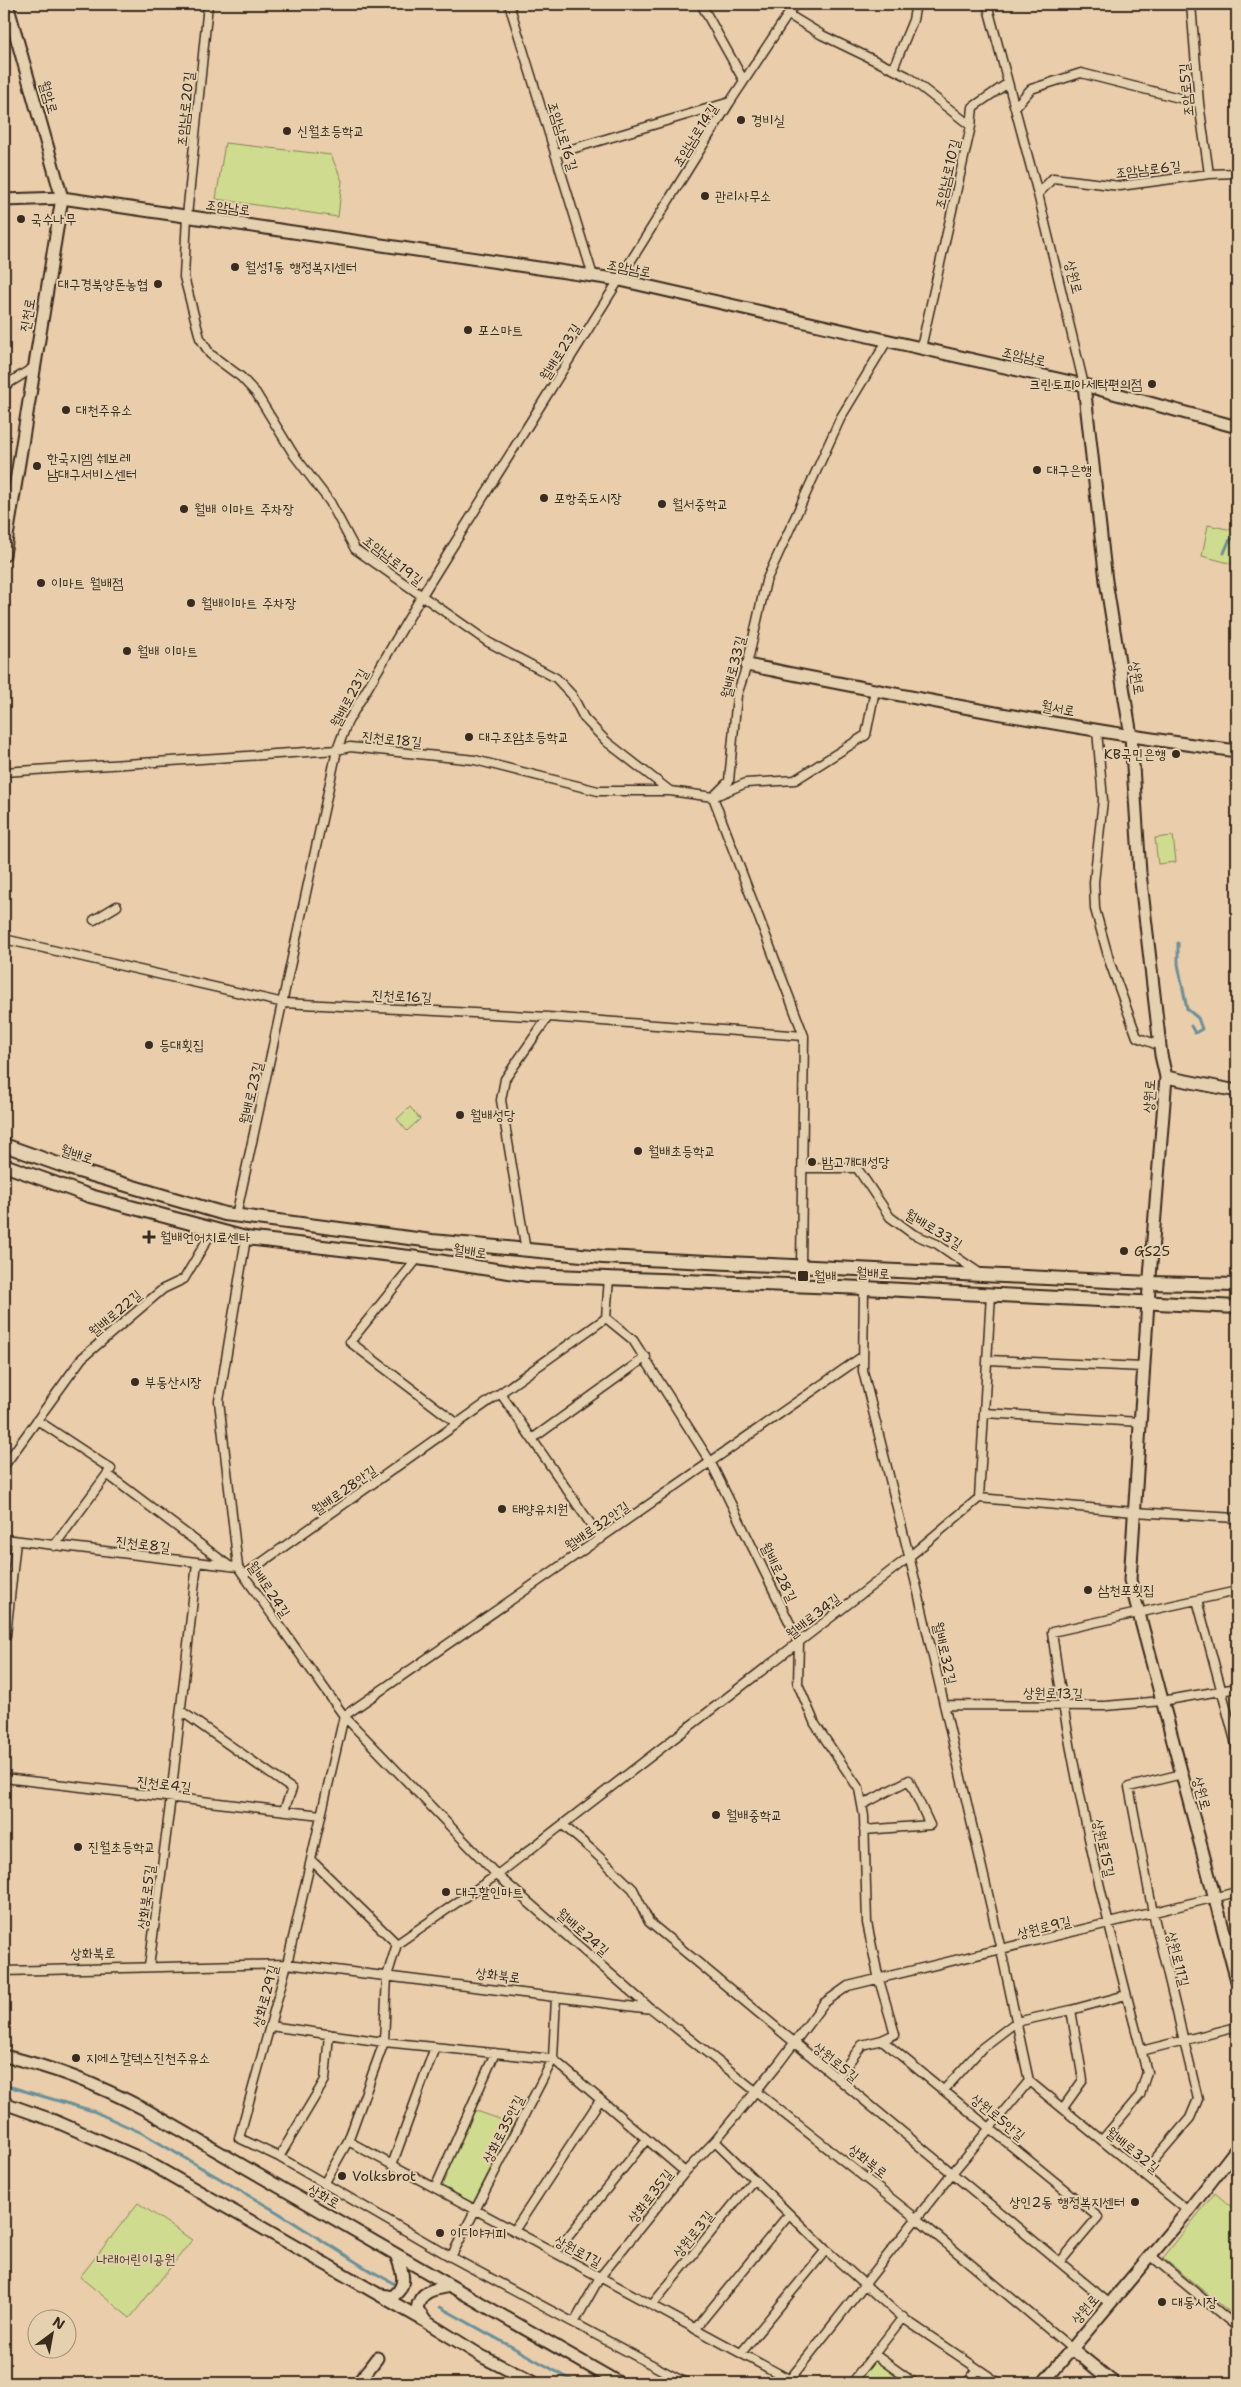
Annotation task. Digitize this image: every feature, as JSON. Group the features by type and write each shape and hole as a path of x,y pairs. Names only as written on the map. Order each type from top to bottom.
{"main road":[{"name":"월암로","path":"7,4 62,198"},
{"name":"조암남로","path":"4,200 62,198 620,280 1084,385 1237,427"},
{"name":"진천로","path":"4,555 62,198"},
{"name":"상원로","path":"1084,385 1106,582 1131,736 1140,873 1160,1046 1166,1077 1143,1367 1130,1580 1237,1982"},
{"name":"월서로","path":"747,665 1131,736 1237,751"},
{"path":"1166,1077 1237,1091"},
{"name":"월배로","path":"4,1145 82,1172 205,1209 236,1216 356,1232 526,1251 1150,1283 1237,1285"},
{"name":"월배로","path":"4,1165 90,1196 246,1238 418,1258 528,1274 864,1288 1237,1307"},
{"name":"상화로","path":"4,2056 31,2062 112,2092 619,2383"},
{"path":"4,2103 55,2121 142,2159 425,2321 483,2357 534,2383"},
{"name":"상원로","path":"1043,2383 1188,2211 1237,2148"},
{"path":"379,2295 392,2296 402,2288 404,2279 397,2257"},
{"path":"425,2321 417,2309 420,2296 428,2291 451,2286"},
{"name":"상화북로","path":"1071,2348 1114,2383"},
{"path":"358,2383 377,2358"}],"street":[{"name":"조암남로20길","path":"187,216 208,4"},
{"name":"조암남로16길","path":"509,4 593,276"},
{"path":"701,4 744,81"},
{"name":"조암남로14길","path":"620,280 730,102 795,4"},
{"path":"893,69 913,20 916,4"},
{"name":"상원로","path":"987,4 1038,194 1084,385"},
{"name":"조암로5길","path":"1189,4 1209,174"},
{"name":"조암남로10길","path":"789,15 822,35 907,76 970,126 920,348"},
{"path":"1015,107 1031,90 1081,73 1200,103"},
{"path":"970,126 974,108 1008,83"},
{"path":"555,154 730,102"},
{"name":"조암남로6길","path":"1038,194 1053,178 1120,186 1209,174 1237,173"},
{"name":"조암남로19길","path":"187,216 184,277 200,338 210,354 241,378 256,394 294,455 330,502 355,550 488,642 556,678 572,695 584,718 606,742 670,791"},
{"name":"월배로23길","path":"236,1216 284,1002 337,750 347,723 421,597 620,280"},
{"name":"월배로33길","path":"713,797 729,781 737,695 747,665 766,581 841,416 887,341"},
{"path":"4,386 33,368"},
{"path":"800,1265 804,1036 713,797 746,783 795,780 866,735 874,690"},
{"path":"1097,730 1104,800 1094,882 1095,909 1110,963 1138,1038 1160,1046"},
{"name":"진천로18길","path":"4,772 337,750 350,747 475,760 598,791 670,791 713,797"},
{"path":"94,920 117,906"},
{"name":"진천로16길","path":"4,939 284,1002 548,1017 804,1036"},
{"path":"526,1251 501,1100 505,1079 548,1017"},
{"name":"월배로33길","path":"803,1168 857,1168 890,1217 913,1234 937,1244 983,1275"},
{"name":"월배로22길","path":"4,1466 82,1358 163,1289 184,1279 212,1230"},
{"name":"월배로24길","path":"246,1238 219,1401 238,1567 344,1716 497,1875 652,2009"},
{"path":"418,1258 350,1342 458,1424"},
{"path":"606,1318 608,1278"},
{"name":"월배로32길","path":"864,1288 863,1371 909,1557 1001,1950 1028,2081 1188,2211"},
{"path":"991,1294 979,1498 1134,1512 1237,1518"},
{"name":"월배로28길","path":"606,1318 633,1340 646,1357 711,1463 799,1642 798,1684 814,1724 859,1789 864,1830 867,1923 879,1980"},
{"name":"월배로28안길","path":"244,1576 606,1318"},
{"name":"월배로32안길","path":"344,1716 863,1356"},
{"path":"532,1439 646,1357"},
{"path":"988,1360 1143,1367"},
{"path":"501,1394 601,1539"},
{"path":"984,1413 1140,1422"},
{"path":"37,1420 109,1471 54,1546"},
{"name":"진천로8길","path":"109,1471 229,1566"},
{"name":"월배로34길","path":"497,1875 909,1557 979,1498"},
{"name":"진천로8길","path":"4,1539 238,1567"},
{"path":"4,1635 6,1635 16,1541"},
{"name":"상화북로5길","path":"149,1967 171,1797 197,1563"},
{"path":"1139,1612 1237,1592"},
{"path":"1197,1600 1237,1748"},
{"name":"상원로15길","path":"1102,2140 1140,2095 1146,2072 1108,1924 1062,1706 1052,1632 1139,1612"},
{"name":"상원로13길","path":"944,1705 1105,1706 1162,1700 1237,1688"},
{"path":"180,1711 292,1789 284,1810"},
{"name":"상화로29길","path":"279,2157 239,2138 287,1964 344,1716"},
{"name":"상원로11길","path":"1143,2173 1190,2118 1198,2099 1186,2040 1153,1913 1128,1787 1182,1774"},
{"name":"진천로4길","path":"4,1778 321,1815"},
{"path":"862,1805 909,1780 930,1825 864,1830"},
{"name":"상원로5길","path":"562,1825 633,1889 649,1922 1110,2304"},
{"path":"311,1860 397,1944"},
{"path":"324,2184 348,2141 384,2042 387,1976 397,1944 497,1875"},
{"name":"상원로9길","path":"755,2091 794,2044 824,2003 848,1986 1237,1892"},
{"name":"상화북로","path":"4,1971 287,1964 652,2009 917,2219 1071,2348"},
{"path":"837,2078 862,2045 882,2040 895,2034 879,1980"},
{"path":"944,2090 982,2048 1016,2022 1126,1996"},
{"path":"553,2059 556,1997"},
{"path":"1063,2108 1083,2080 1071,2010"},
{"path":"270,2026 384,2042 553,2059 684,2172"},
{"path":"1141,2051 1237,2027"},
{"path":"329,2034 325,2080 279,2157 451,2257 686,2383"},
{"name":"상원로5안길","path":"882,2040 991,2127 1098,2217 1060,2262"},
{"path":"392,2165 435,2047"},
{"path":"435,2188 495,2053"},
{"name":"상화로35안길","path":"451,2257 553,2059"},
{"path":"790,2382 864,2284 1028,2081"},
{"name":"상화로35길","path":"574,2323 600,2277 684,2172 716,2140 755,2091"},
{"path":"514,2231 600,2100"},
{"path":"555,2253 646,2140"},
{"path":"716,2140 789,2214 864,2284 903,2317 999,2383"},
{"name":"상원로1길","path":"348,2141 652,2305 790,2382"},
{"name":"상원로3길","path":"652,2305 754,2179"},
{"path":"695,2329 789,2214"},
{"path":"740,2353 826,2250"},
{"path":"1150,2256 1237,2326"},
{"path":"852,2383 903,2317"},
{"path":"874,2354 914,2383"},
{"path":"968,2383 978,2369"}],"green space":[{"path":"225,143 331,155 342,181 338,217 216,199"},
{"path":"1208,525 1237,531 1237,565 1202,556"},
{"path":"1173,836 1176,862 1158,864 1155,838"},
{"path":"410,1107 420,1119 407,1131 397,1119"},
{"path":"474,2110 513,2124 473,2203 440,2186"},
{"path":"1215,2193 1237,2212 1237,2318 1163,2258"},
{"name":"나래어린이공원","path":"138,2203 192,2240 130,2318 80,2277"},
{"path":"872,2360 879,2360 909,2383 855,2383"}],"waterway":[{"path":"1224,553 1229,541 1237,536"},
{"path":"1178,943 1178,964 1187,1009 1198,1018 1202,1029 1195,1033 1191,1026"},
{"path":"4,2085 93,2111 142,2133 393,2283"},
{"path":"440,2307 577,2383"}],"place":[{"name":"경비실","path":"741,120"},
{"name":"신월초등학교","path":"287,131"},
{"name":"관리사무소","path":"705,196"},
{"name":"국수나무","path":"21,219"},
{"name":"월성1동 행정복지센터","path":"235,267"},
{"name":"대구경북양돈농협","path":"158,284"},
{"name":"포스마트","path":"468,330"},
{"name":"크린토피아세탁편의점","path":"1152,384"},
{"name":"대천주유소","path":"66,410"},
{"name":"한국지엠 쉐보레 남대구서비스센터","path":"37,466"},
{"name":"대구은행","path":"1037,470"},
{"name":"포항죽도시장","path":"544,498"},
{"name":"월서중학교","path":"662,504"},
{"name":"월배 이마트 주차장","path":"184,509"},
{"name":"이마트 월배점","path":"41,583"},
{"name":"월배이마트 주차장","path":"191,603"},
{"name":"월배 이마트","path":"127,651"},
{"name":"대구조암초등학교","path":"469,737"},
{"name":"KB국민은행","path":"1176,754"},
{"name":"등대횟집","path":"149,1045"},
{"name":"월배성당","path":"460,1115"},
{"name":"월배초등학교","path":"638,1151"},
{"name":"밤고개대성당","path":"812,1162"},
{"name":"월배언어치료센타","path":"149,1237"},
{"name":"GS25","path":"1124,1251"},
{"name":"월배","path":"803,1276"},
{"name":"부동산시장","path":"135,1382"},
{"name":"태양유치원","path":"502,1509"},
{"name":"삼천포횟집","path":"1088,1590"},
{"name":"월배중학교","path":"716,1815"},
{"name":"진월초등학교","path":"78,1847"},
{"name":"대구할인마트","path":"446,1892"},
{"name":"지에스칼텍스진천주유소","path":"76,2058"},
{"name":"Volksbrot","path":"342,2176"},
{"name":"상인2동 행정복지센터","path":"1135,2202"},
{"name":"이디야커피","path":"440,2233"},
{"name":"대동시장","path":"1162,2302"}]}
